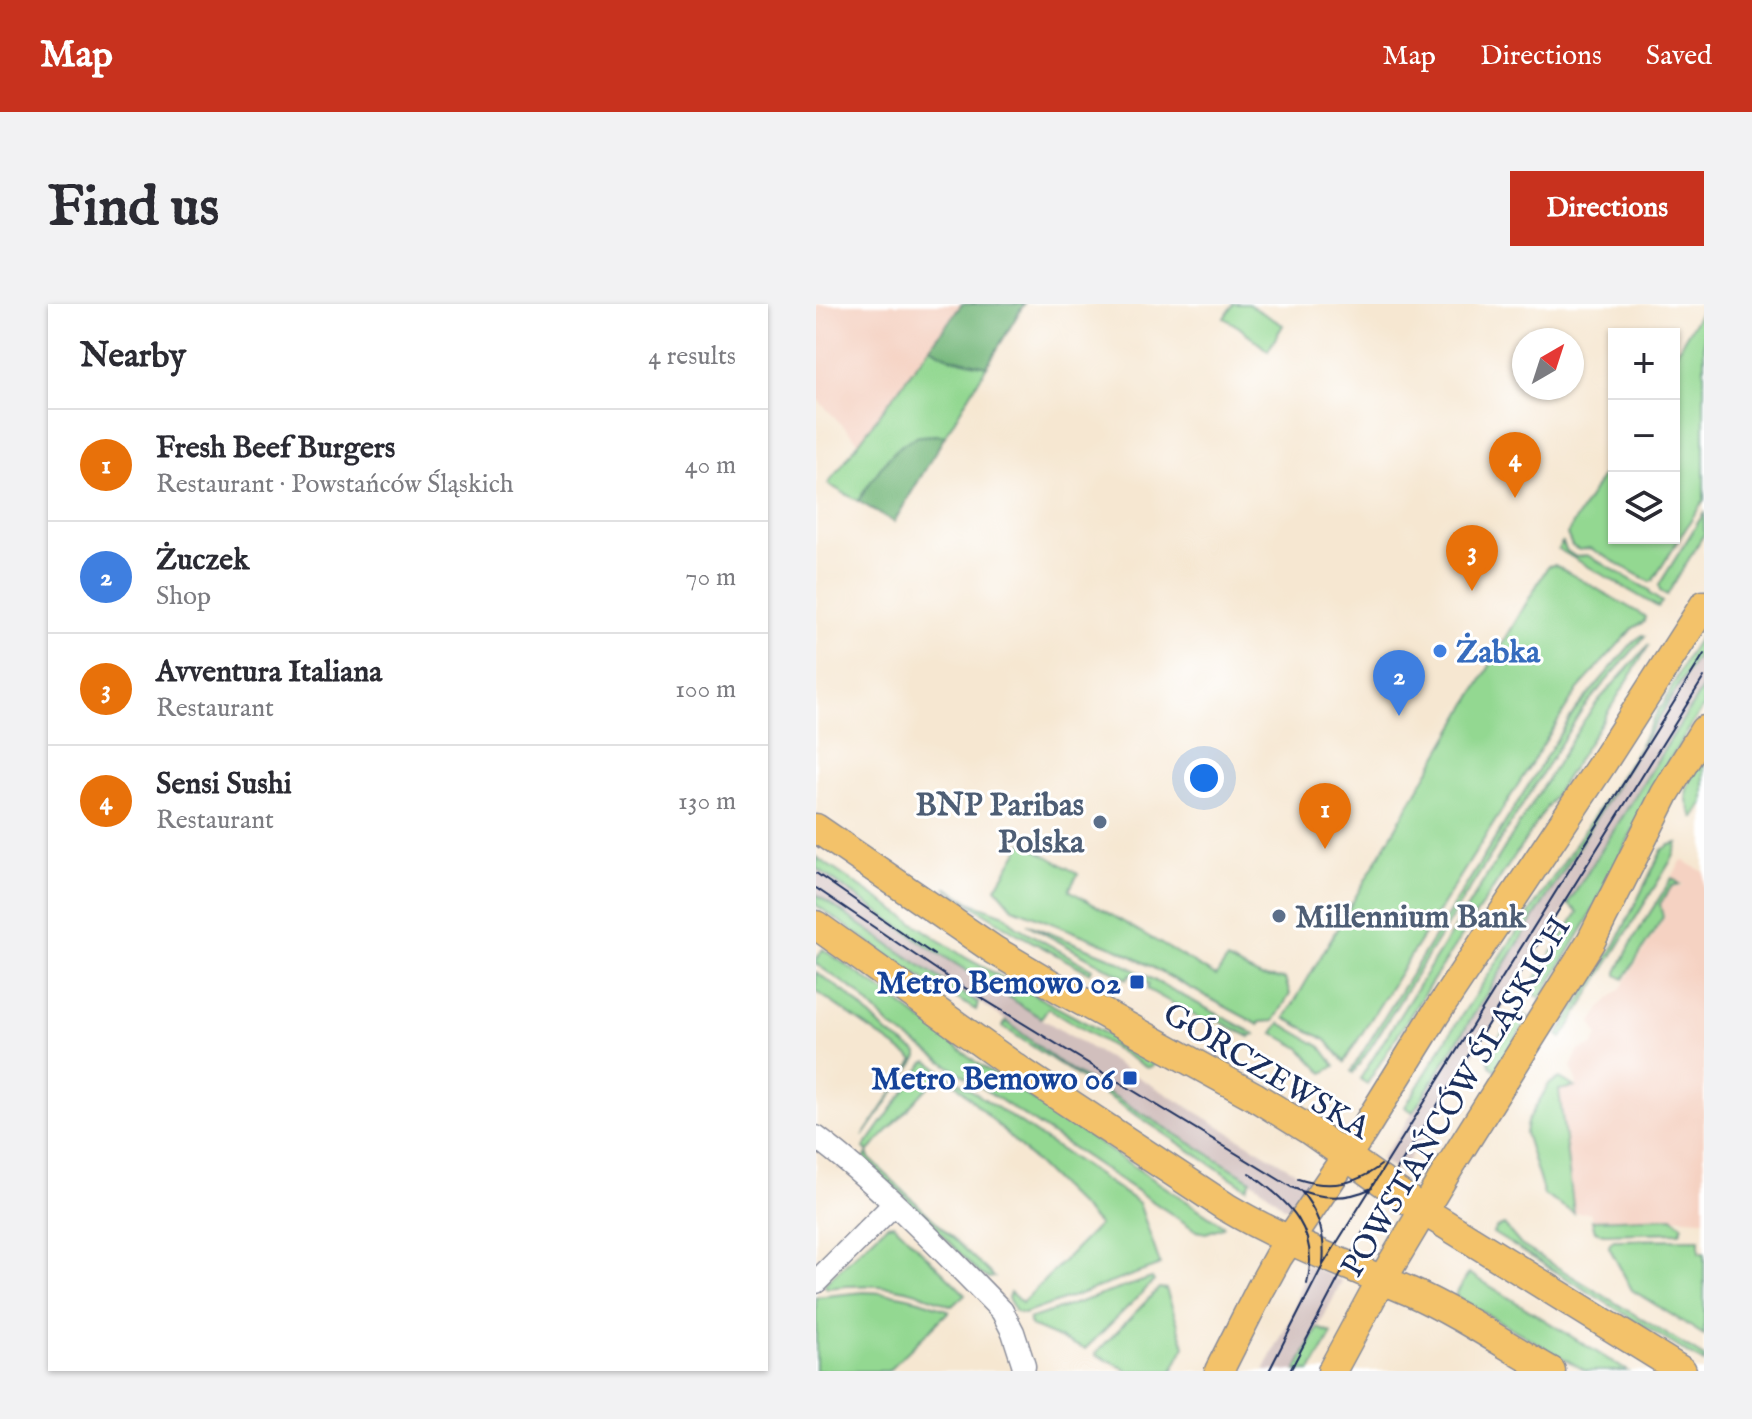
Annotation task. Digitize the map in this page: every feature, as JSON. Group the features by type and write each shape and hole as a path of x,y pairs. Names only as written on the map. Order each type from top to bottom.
{"main road":[{"name":"POWSTAŃCÓW ŚLĄSKICH","path":"1219,1371 1289,1240 1704,605"},
{"name":"POWSTAŃCÓW ŚLĄSKICH","path":"1332,1371 1382,1280 1591,941 1665,794 1704,730"},
{"name":"GÓRCZEWSKA","path":"816,828 994,950 1234,1084 1309,1130 1424,1211 1682,1371"},
{"path":"816,925 1022,1072 1226,1207 1258,1226 1425,1299 1551,1371"}],"street":[{"path":"816,1137 894,1204 1002,1311 1013,1332 1023,1371"},
{"path":"816,1282 894,1204"}],"shaded area":[{"path":"816,304 962,304 859,442 816,398"},
{"path":"1704,645 1704,686 1400,1173 1379,1159 1396,1139"},
{"path":"1682,860 1704,872 1704,1219 1592,1220 1590,1212 1574,1213 1559,1090 1577,1087 1571,1067 1579,1050 1593,1046 1598,1036 1592,1023 1601,1007 1621,988 1665,917 1661,905 1671,888 1684,885 1672,877"},
{"path":"816,868 926,945 1041,1018 1287,1167 1313,1178 1294,1210 1284,1207 1235,1169 1060,1063 997,1014 816,894"},
{"path":"1305,1264 1342,1281 1296,1371 1264,1371 1292,1315 1304,1279"}],"green space":[{"path":"962,304 1024,304 987,366 951,358 930,347"},
{"path":"1233,304 1248,304 1283,325 1268,351 1224,318"},
{"path":"1704,306 1704,500 1680,538 1680,400 1680,346"},
{"path":"930,347 951,358 987,366 945,436 936,435 899,448 858,501 828,484"},
{"path":"945,436 894,522 858,501 883,465 907,441"},
{"path":"1608,466 1608,544 1676,544 1650,582 1590,548 1579,550 1572,546 1567,534"},
{"path":"1704,513 1704,534 1667,595 1660,591 1659,585"},
{"path":"1562,542 1567,551 1576,557 1587,555 1649,590 1662,602 1658,607 1558,549"},
{"path":"1555,565 1641,614 1645,617 1644,622 1633,628 1578,689 1344,1062 1326,1040 1285,1018 1548,566"},
{"path":"1704,630 1704,645 1413,1112 1405,1107 1456,1024 1641,745"},
{"path":"1643,635 1583,708 1353,1073 1351,1071 1575,710 1634,641"},
{"path":"1649,645 1367,1084 1360,1079 1583,722"},
{"path":"1704,686 1704,706 1663,770 1589,918 1541,998 1535,995 1532,984 1578,912 1568,904"},
{"path":"1704,757 1704,802 1694,818 1686,793 1690,779"},
{"path":"1023,842 1078,874 1069,890 1216,976 1227,960 1261,977 1285,979 1290,994 1274,1021 1260,1022 1259,1025 1120,950 1013,908 996,888"},
{"path":"1678,843 1673,857 1562,1038 1558,1035 1616,943 1662,850"},
{"path":"816,857 966,958 1156,1061 1153,1066 1147,1068 1048,1008 1041,1018 926,945 816,868"},
{"path":"1672,878 1680,884 1672,886 1660,904 1663,917 1624,979 1617,972 1634,938"},
{"path":"946,887 972,903 1005,915 1016,926 1092,969 1090,973 1016,933"},
{"path":"816,894 978,1003 976,1010 909,970 816,905"},
{"path":"1027,924 1112,958 1255,1034 1250,1037 1217,1020 1213,1026 1147,989 1149,984 1130,974 1127,979"},
{"path":"823,949 979,1064 1224,1226 1206,1233 1197,1231 891,1027 857,992 816,964"},
{"path":"816,972 850,996 887,1033 918,1053 918,1057 863,1137 914,1060 816,991"},
{"path":"1523,1014 1529,1017 1496,1070 1490,1066 1488,1057 1512,1016"},
{"path":"1006,1021 1060,1063 1251,1180 1247,1188 1003,1027"},
{"path":"1280,1023 1321,1047 1335,1066 1323,1073 1300,1048 1273,1033"},
{"path":"928,1061 1139,1203 1160,1264 1024,1314 1016,1312 1008,1298 1010,1292 1022,1303 1099,1225 948,1076 937,1077 868,1152 864,1148"},
{"path":"1560,1078 1575,1087 1559,1090 1574,1213 1544,1195 1525,1133 1527,1122 1549,1084"},
{"path":"868,1152 869,1158 994,1277 980,1274 901,1193 862,1162"},
{"path":"1673,1217 1683,1226 1680,1232 1603,1234 1595,1231 1592,1220"},
{"path":"894,1224 965,1294 952,1306 891,1287 861,1285 827,1288 824,1284 887,1225"},
{"path":"1504,1225 1521,1245 1704,1357 1704,1363 1493,1233"},
{"path":"1699,1239 1699,1253 1704,1253 1704,1335 1632,1290 1609,1247 1614,1240"},
{"path":"1469,1273 1627,1371 1586,1371 1455,1296"},
{"path":"1152,1278 1154,1281 1085,1349 1031,1326 1029,1319"},
{"path":"1159,1288 1166,1289 1185,1346 1172,1371 1129,1371 1095,1354"},
{"path":"864,1292 907,1297 949,1311 888,1371 816,1371 816,1297"},
{"path":"1318,1328 1332,1334 1311,1371 1296,1371"}],"tram line":[{"path":"1269,1371 1323,1265 1704,654"},
{"path":"1290,1371 1387,1186 1704,677"},
{"path":"816,873 934,955"},
{"path":"816,888 952,980 1291,1187 1332,1197 1352,1195 1372,1188"},
{"path":"1298,1179 1320,1184 1341,1183 1362,1177 1381,1165"},
{"path":"1249,1173 1277,1195 1298,1219 1309,1248 1307,1284"},
{"path":"1300,1190 1320,1225 1323,1264"}],"place":[{"name":"Sensi Sushi","path":"1515,498"},
{"name":"Avventura Italiana","path":"1472,591"},
{"name":"Żabka","path":"1440,651"},
{"name":"Żuczek","path":"1399,716"},
{"name":"BNP Paribas Polska","path":"1100,822"},
{"name":"Fresh Beef Burgers","path":"1325,849"},
{"name":"Millennium Bank","path":"1279,916"},
{"name":"Metro Bemowo 02","path":"1137,982"},
{"name":"Metro Bemowo 06","path":"1130,1078"}]}
